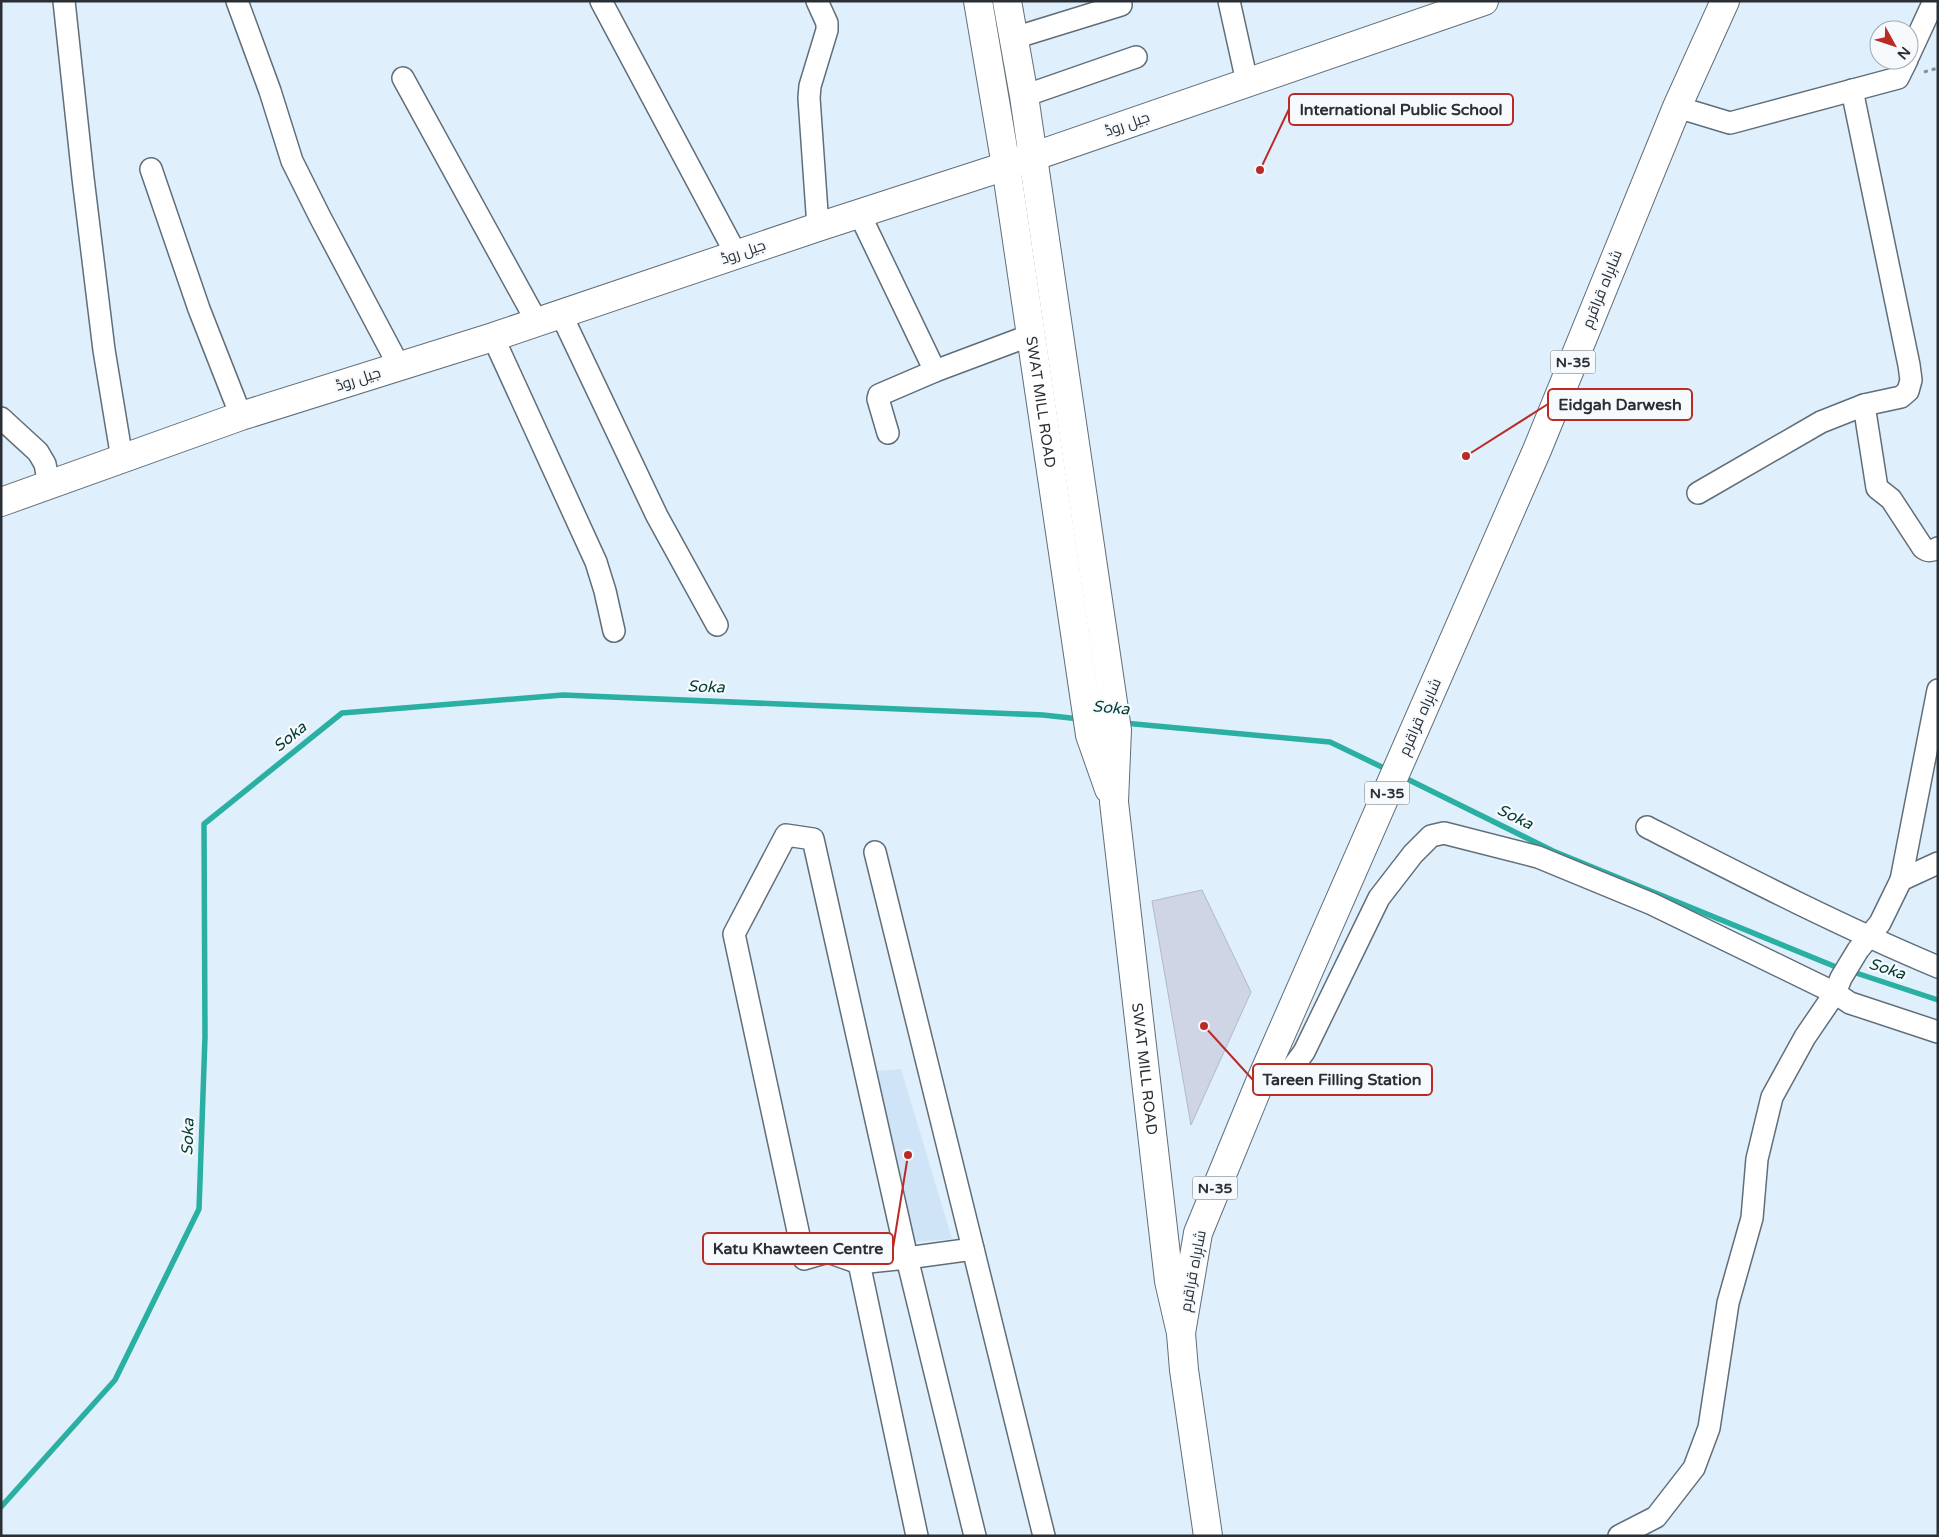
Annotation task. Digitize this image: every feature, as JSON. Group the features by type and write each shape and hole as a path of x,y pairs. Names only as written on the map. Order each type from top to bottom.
{"main road":[{"name":"SWAT MILL ROAD","path":"978,1 1006,166 1090,735 1114,802"},
{"name":"SWAT MILL ROAD","path":"1007,1 1024,96 1117,730 1114,802 1169,1281 1181,1333"},
{"name":"جیل روڈ","path":"1,502 241,416 493,337 736,254 1032,158 1484,1"},
{"name":"شاہراہ قراقرم","path":"1208,1536 1184,1370 1181,1333 1198,1233 1260,1082 1537,450 1677,107 1723,2"}],"street":[{"path":"64,1 82,178 100,321 122,459"},
{"path":"237,1 270,91 292,161 324,226 399,366"},
{"path":"601,1 736,254"},
{"path":"817,1 827,30 810,86 809,98 818,227"},
{"path":"1229,1 1247,82"},
{"path":"1919,33 1934,1"},
{"path":"1014,38 1121,5"},
{"path":"1024,96 1136,57"},
{"path":"1677,107 1730,123 1898,78 1902,70"},
{"path":"403,78 549,318 717,625"},
{"path":"1698,493 1821,422 1864,405 1901,397 1908,391 1911,380 1852,90"},
{"path":"151,169 199,309 241,416"},
{"path":"860,215 935,371"},
{"path":"888,433 878,399 879,395 935,371 1031,335"},
{"path":"493,337 596,562 614,631"},
{"path":"1864,405 1877,488 1891,499 1923,548 1927,551 1938,548"},
{"path":"1,418 38,452 45,464 49,485"},
{"path":"1619,1536 1656,1517 1694,1468 1709,1428 1728,1303 1752,1218 1757,1159 1772,1097 1805,1037 1864,944 1880,923 1901,880 1938,690"},
{"path":"1647,827 1779,895 1864,944 1938,967"},
{"path":"1260,1082 1277,1081 1288,1074 1304,1052 1379,898 1412,854 1431,836 1444,833 1538,857 1652,904 1838,985 1850,1003 1938,1032"},
{"path":"973,1249 907,1258 859,1262 828,1252 804,1259 734,934 786,835 813,839 907,1258 975,1536"},
{"path":"875,852 1044,1536"},
{"path":"1901,880 1938,863"},
{"path":"859,1262 917,1536"}],"shaded area":[{"path":"901,1069 952,1239 913,1242 866,1072"}],"building":[{"path":"1202,890 1251,992 1191,1125 1152,901"}],"waterway":[{"name":"Soka","path":"1,1507 115,1380 199,1209 205,1037 204,824 342,713 563,695 1043,715 1080,719"},
{"name":"Soka","path":"1124,723 1330,742 1388,770"},
{"name":"Soka","path":"1401,776 1553,851 1841,969"},
{"name":"Soka","path":"1850,971 1938,1000"}],"place":[{"name":"International Public School","path":"1260,170"},
{"name":"Eidgah Darwesh","path":"1466,456"},
{"name":"Tareen Filling Station","path":"1204,1026"},
{"name":"Katu Khawteen Centre","path":"908,1155"}]}
